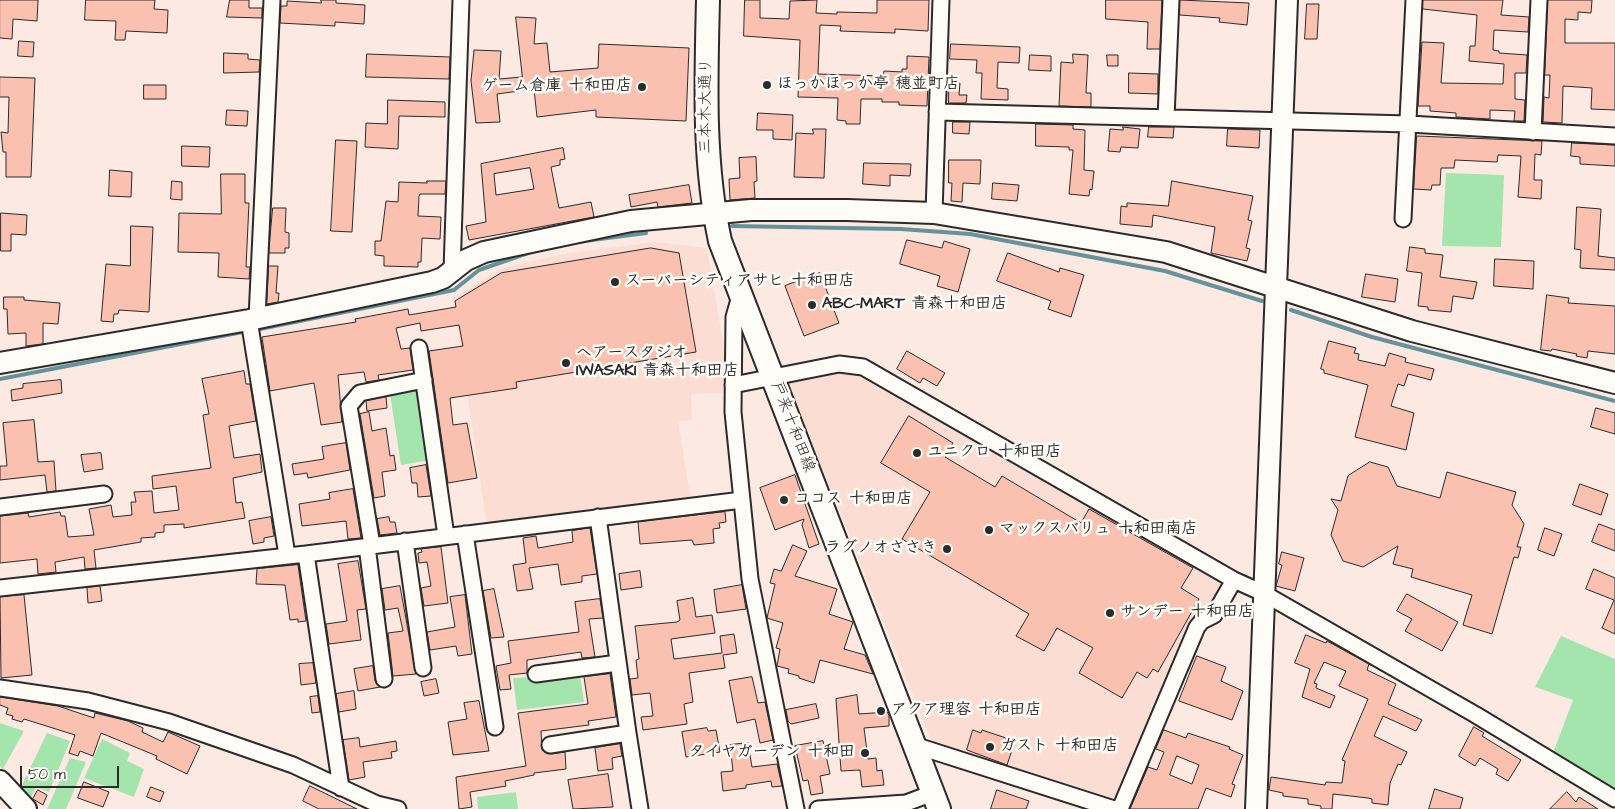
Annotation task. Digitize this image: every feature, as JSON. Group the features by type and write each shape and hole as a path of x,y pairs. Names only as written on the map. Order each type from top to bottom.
{"main road":[{"name":"三本木大通り","path":"708,0 705,112 708,166 714,212"},
{"name":"戸来十和田線","path":"714,212 720,241 740,296 936,801"}],"street":[{"path":"272,0 252,325 287,555"},
{"path":"452,272 461,0"},
{"path":"934,213 941,0"},
{"path":"1166,118 1170,0"},
{"path":"1256,809 1287,0"},
{"path":"1404,219 1414,0"},
{"path":"1533,132 1540,0"},
{"path":"937,112 1409,124 1615,136"},
{"path":"0,363 252,325 432,282 452,272 466,260 484,252 537,239 632,221 714,212 847,210 934,213 1166,252 1412,331 1615,383"},
{"path":"740,296 734,317 733,412 750,580 796,809"},
{"path":"419,348 446,536"},
{"path":"733,385 839,364 863,368 1234,580 1263,593 1476,715 1615,799"},
{"path":"384,679 369,545 349,406 360,393 424,380"},
{"path":"0,507 104,494"},
{"path":"0,588 306,554 742,500"},
{"path":"598,517 640,809"},
{"path":"465,534 495,727"},
{"path":"404,541 423,668"},
{"path":"306,554 341,788"},
{"path":"1120,809 1197,627 1202,621 1214,615 1234,580"},
{"path":"536,674 618,663"},
{"path":"0,688 88,701 169,722 292,765 377,804 398,809"},
{"path":"550,745 628,733"},
{"path":"916,746 1068,802 1114,809"},
{"path":"0,781 26,809"},
{"path":"818,809 936,801"}],"shaded area":[{"path":"655,242 707,248 726,361 726,393 691,394 692,420 678,421 691,501 487,526 453,298 502,268 564,254"},
{"path":"860,369 1222,581 1226,589 1118,798 1110,801 933,745 788,382 825,370"}],"green space":[{"path":"1446,173 1504,175 1501,247 1442,246"},
{"path":"419,389 430,460 401,465 390,394"},
{"path":"1561,636 1615,659 1615,792 1553,753 1573,700 1535,687"},
{"path":"580,675 584,702 517,710 513,678"},
{"path":"0,723 24,731 3,769 0,766"},
{"path":"47,733 70,741 49,792 36,787 31,797 21,787"},
{"path":"102,739 130,753 127,761 144,769 134,797 84,778"},
{"path":"70,758 86,762 66,809 47,809"},
{"path":"516,792 518,809 478,809 477,797"}],"building":[{"path":"0,0 38,0 37,21 13,19 12,39 0,38"},
{"path":"86,0 155,0 154,9 168,10 167,33 126,31 125,40 115,40 116,21 85,20"},
{"path":"230,0 249,0 249,8 262,8 262,18 227,17"},
{"path":"321,0 336,0 336,3 365,5 364,24 335,22 335,26 280,23 281,6 287,6 287,1 321,3"},
{"path":"745,0 760,0 760,18 789,19 790,1 817,0 816,13 837,14 837,12 877,13 877,0 929,0 928,31 895,29 895,33 840,31 841,26 820,25 818,74 883,76 884,71 902,72 902,69 907,69 907,56 929,57 927,106 899,105 899,102 882,102 882,99 861,99 860,124 846,124 846,121 837,120 838,98 798,97 800,40 744,36"},
{"path":"1106,0 1162,0 1160,49 1147,49 1148,22 1106,19"},
{"path":"1180,0 1249,3 1247,25 1219,22 1220,18 1180,15"},
{"path":"1423,0 1503,0 1501,15 1529,17 1528,32 1494,30 1493,50 1499,51 1499,53 1527,55 1526,73 1515,73 1515,99 1525,100 1524,121 1514,121 1515,111 1490,110 1490,119 1456,117 1456,113 1430,111 1430,106 1418,106 1422,42 1444,43 1441,83 1503,84 1504,64 1469,61 1470,46 1475,46 1477,15 1423,9"},
{"path":"1548,0 1592,0 1591,13 1578,12 1578,20 1565,19 1565,43 1615,43 1615,110 1591,109 1592,88 1563,86 1562,123 1543,122 1544,97 1549,98 1550,75 1545,75"},
{"path":"1307,4 1319,4 1317,39 1305,39"},
{"path":"516,17 536,18 534,44 547,43 550,72 598,68 599,44 689,48 686,121 596,117 596,110 537,117 534,89 497,94 500,122 476,123 471,81 474,50 501,51 499,79 522,77"},
{"path":"19,41 34,42 33,57 18,56"},
{"path":"951,44 1020,47 1019,63 998,62 997,88 1008,89 1008,100 981,99 982,73 976,73 977,60 950,59"},
{"path":"224,53 248,54 248,59 260,60 259,72 224,73"},
{"path":"367,54 450,57 449,79 366,77"},
{"path":"1073,54 1088,55 1086,93 1091,93 1091,107 1059,106 1061,62 1073,63"},
{"path":"1030,55 1051,56 1051,71 1029,70"},
{"path":"1107,55 1118,55 1118,66 1108,66"},
{"path":"1129,73 1158,74 1158,94 1129,93"},
{"path":"0,77 35,78 31,177 6,177 6,152 3,152 1,132 8,133 9,97 0,97"},
{"path":"949,83 960,83 959,95 967,95 966,103 949,103"},
{"path":"144,85 166,85 166,99 144,99"},
{"path":"388,100 445,102 445,117 399,116 398,149 365,147 366,123 387,124"},
{"path":"227,110 248,111 247,126 226,125"},
{"path":"758,113 793,115 792,140 773,139 773,130 757,130"},
{"path":"953,122 970,122 969,134 953,133"},
{"path":"1036,124 1073,125 1073,129 1085,130 1084,170 1094,171 1092,190 1090,189 1089,196 1069,194 1073,150 1069,150 1069,147 1036,146"},
{"path":"1123,127 1140,129 1138,148 1121,147 1120,152 1108,151 1110,129 1123,130"},
{"path":"1149,127 1174,127 1173,138 1148,137"},
{"path":"813,129 826,129 824,178 794,177 796,133 813,134"},
{"path":"1228,129 1260,130 1259,148 1227,146"},
{"path":"1417,136 1542,141 1541,155 1535,154 1534,180 1542,180 1541,199 1518,197 1521,156 1498,155 1497,162 1455,160 1454,168 1441,168 1440,185 1432,185 1431,190 1414,189"},
{"path":"336,140 357,141 352,232 331,231"},
{"path":"1572,143 1615,145 1615,166 1580,164 1580,157 1571,156"},
{"path":"182,146 210,147 209,167 182,166"},
{"path":"563,148 565,159 560,160 560,165 551,167 559,208 591,202 594,217 469,240 466,226 486,222 481,164","holes":["530,168 534,189 496,195 494,174"]},
{"path":"756,157 757,181 754,182 755,198 730,200 729,179 740,178 739,158"},
{"path":"949,160 981,160 980,184 963,183 962,202 951,201 952,183 949,183"},
{"path":"864,163 911,164 910,176 890,175 890,186 863,184"},
{"path":"110,170 132,172 131,197 109,196"},
{"path":"221,174 245,174 245,203 249,203 246,267 250,267 249,279 218,277 219,253 178,252 179,213 221,214"},
{"path":"172,181 182,182 182,200 171,199"},
{"path":"427,181 446,181 445,194 420,194 419,196 418,216 441,217 440,239 422,238 421,262 418,262 418,267 384,266 384,256 375,255 375,241 381,241 386,201 398,202 399,182 427,183"},
{"path":"1172,181 1253,196 1248,220 1252,221 1246,248 1250,249 1247,261 1211,253 1215,227 1153,215 1152,227 1120,224 1121,206 1127,207 1127,203 1168,206"},
{"path":"993,183 1019,185 1017,201 992,199"},
{"path":"689,185 692,203 658,207 657,202 631,207 629,195"},
{"path":"1577,207 1601,209 1598,256 1615,258 1615,270 1580,268 1581,250 1575,249"},
{"path":"273,208 286,208 285,232 289,233 289,248 285,248 285,253 269,253"},
{"path":"1,213 27,215 26,235 11,234 11,251 1,251"},
{"path":"131,226 153,227 149,312 119,310 118,314 114,314 113,322 101,321 106,264 130,266"},
{"path":"907,240 942,248 944,241 970,249 958,292 937,286 940,276 900,264"},
{"path":"1410,247 1425,249 1425,253 1443,255 1440,277 1477,282 1473,299 1453,296 1451,312 1428,310 1428,307 1418,306 1422,273 1407,271"},
{"name":"スーパーシティアサヒ 十和田店","path":"651,248 679,253 696,352 516,382 517,388 450,398 453,425 467,423 477,478 448,483 429,351 463,346 459,325 421,331 420,323 396,328 401,349 410,348 413,370 378,375 379,380 366,382 364,372 338,375 342,422 321,425 314,383 270,391 262,337 356,322 355,319 408,309 409,315 456,307 455,301 501,273"},
{"path":"1008,253 1059,272 1060,268 1084,275 1071,317 1048,309 1051,301 997,281"},
{"path":"1495,259 1534,261 1533,289 1494,286"},
{"path":"269,266 278,266 276,293 279,293 278,302 267,304"},
{"name":"ABC-MART 青森十和田店","path":"820,273 839,323 804,336 785,286"},
{"path":"1366,274 1398,279 1395,302 1362,297"},
{"path":"1547,295 1569,298 1568,303 1615,306 1615,354 1588,351 1587,358 1552,349 1551,351 1541,350"},
{"path":"4,297 24,297 24,300 60,303 58,324 43,323 43,344 26,346 26,333 8,334 7,309 4,309"},
{"path":"1329,341 1356,348 1354,353 1359,354 1358,360 1385,366 1389,353 1406,358 1405,362 1434,369 1431,380 1408,374 1404,386 1398,384 1391,406 1414,413 1406,450 1355,437 1368,385 1324,373 1324,370 1321,369"},
{"path":"907,351 945,373 937,386 923,378 920,383 897,369"},
{"path":"244,371 246,384 250,384 256,421 229,426 234,458 260,454 262,472 233,478 236,503 242,502 245,518 184,528 184,524 164,525 164,532 155,533 155,537 141,538 141,542 94,550 96,568 85,569 84,557 55,562 56,572 38,574 37,559 0,563 0,516 28,513 29,517 60,512 61,516 65,516 68,537 94,535 89,509 111,505 113,517 132,515 131,502 136,502 134,492 152,491 154,513 179,510 176,486 153,489 152,476 211,468 203,415 209,414 202,379"},
{"path":"61,380 62,393 12,401 11,390 23,388 23,384"},
{"path":"386,397 387,408 367,411 366,401"},
{"path":"1596,408 1615,413 1615,434 1591,427"},
{"path":"369,412 372,431 386,428 390,456 394,455 396,470 382,472 385,496 374,498 360,414"},
{"path":"909,416 953,443 945,457 995,487 1002,476 1081,523 1089,509 1193,568 1181,588 1199,599 1158,672 1153,669 1147,678 1137,672 1122,698 1079,673 1093,648 1057,628 1044,651 1016,636 1029,614 902,539 930,492 881,463"},
{"path":"34,420 38,462 54,461 56,491 47,492 45,475 0,480 0,466 7,466 3,423"},
{"path":"346,443 350,470 308,478 307,473 294,475 292,464 324,459 322,447"},
{"path":"101,453 103,469 84,472 81,455"},
{"path":"1370,462 1388,467 1397,486 1440,498 1447,472 1516,492 1512,505 1524,524 1517,547 1521,547 1518,558 1514,557 1492,634 1463,625 1472,595 1411,577 1413,569 1393,564 1398,546 1363,567 1343,561 1331,535 1338,510 1331,499 1341,501 1348,476"},
{"path":"426,465 431,496 418,497 417,483 412,483 410,468"},
{"name":"ココス 十和田店","path":"795,475 819,544 809,548 802,525 804,519 775,530 760,488"},
{"path":"1580,484 1608,494 1601,515 1573,505"},
{"path":"353,489 361,538 348,539 346,521 302,526 299,504 330,499 329,493"},
{"path":"725,512 726,522 719,523 720,528 713,529 714,543 694,545 692,540 640,544 638,522"},
{"path":"271,517 274,536 264,538 264,542 253,544 249,521"},
{"path":"389,517 390,522 395,522 397,533 380,535 377,519"},
{"path":"1599,524 1615,530 1615,551 1592,542"},
{"path":"590,528 597,574 582,576 582,582 561,585 558,564 529,568 533,589 517,591 513,565 526,563 523,538 536,536 538,548 573,542 572,531"},
{"path":"1545,528 1562,534 1554,556 1538,550"},
{"path":"793,545 807,551 795,576 837,589 829,614 853,622 844,649 865,655 873,674 820,660 814,683 788,673 789,669 777,666 780,649 776,648 783,623 767,618 775,584 770,583 774,569 781,571"},
{"path":"441,547 448,603 424,606 421,588 431,586 427,562 419,563 418,553 422,552 421,549"},
{"path":"1282,552 1304,558 1295,591 1276,586 1282,565 1279,564"},
{"path":"358,561 366,609 357,610 361,640 329,644 326,624 347,621 338,564"},
{"path":"298,565 306,621 298,622 298,619 290,620 285,585 256,584 257,569"},
{"path":"1594,569 1615,578 1615,634 1602,628 1614,600 1586,589"},
{"path":"640,571 642,587 621,590 619,574"},
{"path":"742,585 746,609 717,613 714,590"},
{"path":"100,586 102,601 88,603 87,588"},
{"path":"400,586 416,674 393,676 388,633 403,631 398,608 385,610 382,589"},
{"path":"494,589 504,637 491,638 483,591"},
{"path":"1407,594 1458,622 1442,651 1405,631 1412,619 1397,611"},
{"path":"24,595 32,675 1,678 0,597"},
{"path":"465,595 472,654 458,656 456,646 430,650 427,632 455,627 450,597"},
{"path":"693,598 696,617 712,615 715,633 671,639 674,659 722,653 720,636 734,634 737,653 723,655 725,668 689,673 693,702 684,704 687,724 643,730 641,717 653,716 650,693 632,695 630,679 638,678 636,660 639,659 635,626 677,622 680,620 677,601"},
{"path":"600,599 603,618 589,619 595,657 582,658 581,652 527,660 527,673 509,675 511,689 500,690 496,666 511,663 508,641 579,632 575,602"},
{"path":"1306,635 1326,643 1327,641 1369,664 1367,670 1396,684 1388,704 1422,720 1416,731 1383,716 1374,736 1407,752 1401,765 1398,764 1390,783 1388,805 1372,803 1372,799 1368,798 1333,794 1332,809 1321,809 1321,806 1308,804 1308,799 1283,796 1283,793 1269,790 1271,777 1325,785 1326,782 1342,783 1345,761 1342,760 1368,699 1339,686 1346,671 1324,662 1314,683 1317,684 1316,688 1335,696 1330,708 1302,697 1310,669 1295,663"},
{"path":"1197,656 1226,667 1221,681 1243,691 1232,720 1179,701"},
{"path":"313,663 316,683 301,685 299,664"},
{"path":"373,666 375,681 380,687 358,691 354,669"},
{"path":"610,674 616,717 588,721 589,725 541,731 542,750 551,754 565,752 566,769 534,773 534,775 505,781 506,786 470,792 472,807 459,809 456,777 526,766 518,713 588,704 584,677"},
{"path":"752,677 758,703 765,702 773,740 760,743 755,719 737,723 729,681"},
{"path":"436,679 439,693 424,696 421,682"},
{"path":"354,691 356,709 339,712 336,694"},
{"path":"857,695 859,714 887,712 889,715 889,726 864,728 868,759 876,758 877,771 882,770 884,785 862,787 860,770 841,771 836,699"},
{"path":"318,696 320,712 312,713 310,697"},
{"path":"0,697 58,706 94,718 95,713 128,721 143,728 142,732 163,742 168,732 200,746 187,774 156,759 157,756 101,733 93,756 80,751 78,756 69,753 75,735 24,719 22,722 12,719 13,716 6,714 8,708 0,705"},
{"path":"479,701 489,751 453,755 448,722 467,719 464,703"},
{"path":"816,704 819,718 791,724 788,721 786,710"},
{"path":"1474,727 1484,733 1482,736 1521,760 1508,781 1496,774 1498,769 1480,758 1475,766 1459,756"},
{"path":"707,728 708,731 716,730 720,752 686,757 682,732"},
{"name":"ガスト 十和田店","path":"973,730 981,733 982,730 1006,738 1005,741 1014,744 1007,765 967,750"},
{"path":"1164,730 1186,738 1188,733 1230,747 1229,749 1243,755 1232,784 1235,785 1231,797 1206,788 1198,809 1130,809 1148,767 1157,770 1164,752 1156,749","holes":["1177,756 1199,765 1192,784 1170,775"]},
{"path":"359,738 360,747 396,741 397,751 391,752 392,758 363,762 365,777 349,780 343,740"},
{"path":"823,741 830,774 820,776 823,793 811,795 808,780 803,781 795,746"},
{"path":"748,743 752,767 777,764 782,786 772,787 771,781 746,785 746,788 723,791 721,772 733,771 730,745"},
{"path":"620,744 622,756 612,758 613,769 598,771 595,748"},
{"path":"608,774 613,807 573,809 568,780"},
{"path":"84,782 109,792 103,807 78,798"},
{"path":"310,786 357,809 319,809 303,801"},
{"path":"151,787 164,792 160,802 147,797"},
{"path":"1435,789 1463,798 1460,809 1429,809"},
{"path":"38,790 47,795 43,805 33,799"},
{"path":"997,790 1029,801 1026,809 991,809"},
{"path":"1567,792 1576,802 1579,797 1598,809 1550,809"}],"waterway":[{"path":"732,226 901,229 970,234 1165,271 1262,301"},
{"path":"577,242 646,233"},
{"path":"255,330 454,290 479,270 534,251"},
{"path":"1291,310 1372,337 1615,401"},
{"path":"0,379 248,331"}],"place":[{"name":"ほっかほっか亭 穂並町店","path":"767,85"},
{"name":"ゲーム倉庫 十和田店","path":"642,87"},
{"name":"スーパーシティアサヒ 十和田店","path":"615,282"},
{"name":"ABC-MART 青森十和田店","path":"812,305"},
{"name":"ヘアースタジオ IWASAKI 青森十和田店","path":"566,363"},
{"name":"ユニクロ 十和田店","path":"917,453"},
{"name":"ココス 十和田店","path":"784,500"},
{"name":"マックスバリュ 十和田南店","path":"989,530"},
{"name":"ラグノオささき","path":"947,549"},
{"name":"サンデー 十和田店","path":"1110,613"},
{"name":"アクア理容 十和田店","path":"881,711"},
{"name":"ガスト 十和田店","path":"990,747"},
{"name":"タイヤガーデン 十和田","path":"865,753"}]}
